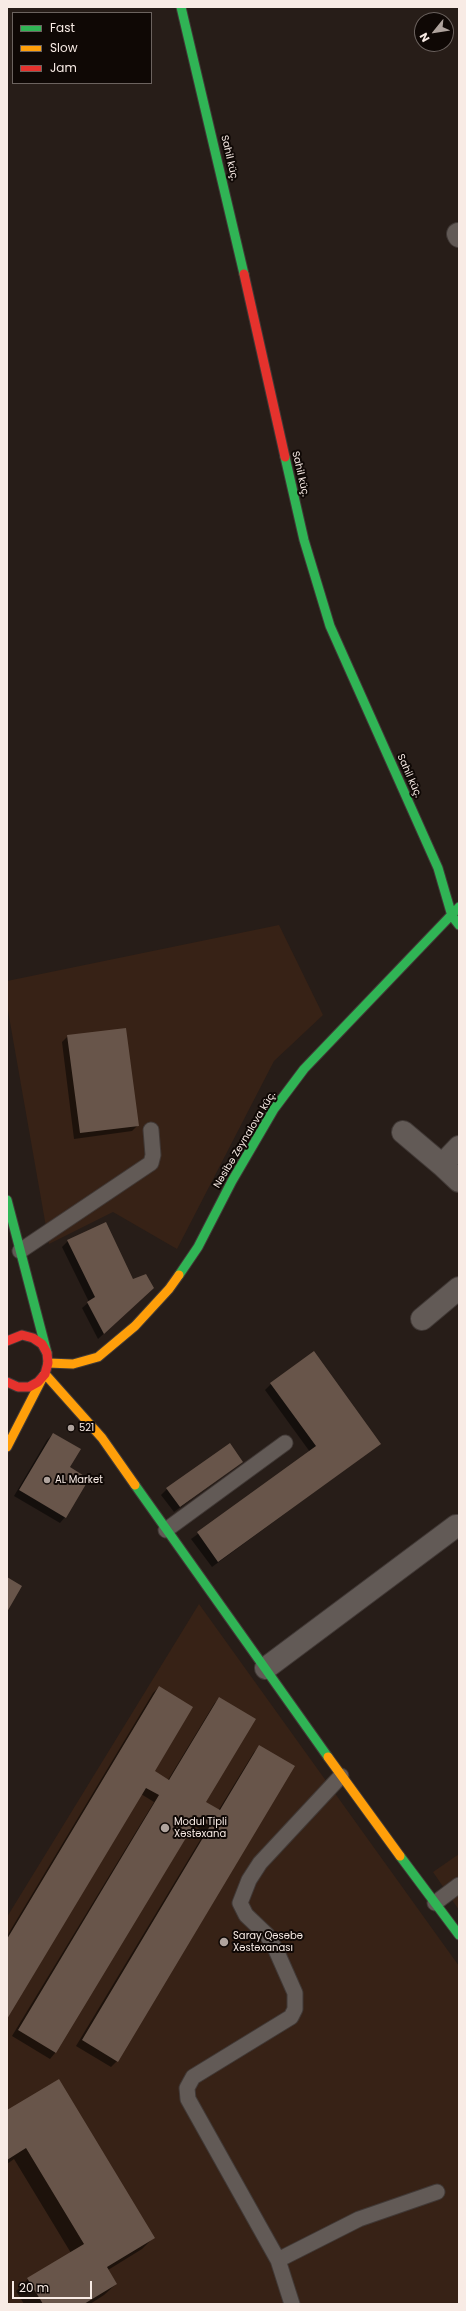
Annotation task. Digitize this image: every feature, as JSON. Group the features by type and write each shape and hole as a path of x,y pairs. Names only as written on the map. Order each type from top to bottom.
{"street":[{"name":"Sahil küç.","path":"181,7 229,207 304,540 316,581 330,626 438,868 452,916 459,925"},
{"name":"Nəsibə Zeynalova küç.","path":"48,1364 74,1364 98,1357 136,1326 170,1289 198,1247 232,1181 274,1109 304,1069 459,907"},
{"path":"403,1132 459,1181"},
{"path":"442,1165 459,1148"},
{"path":"7,1200 47,1353 48,1364 45,1374 7,1447"},
{"path":"422,1319 459,1288"},
{"path":"7,1341 22,1335 33,1338 42,1344 47,1353"},
{"path":"7,1382 18,1386 28,1386 38,1382 45,1374"},
{"path":"45,1374 102,1438 341,1776 459,1935"},
{"path":"266,1668 456,1526"}],"lane":[{"path":"20,1251 151,1163 153,1154 151,1130"},
{"path":"166,1530 286,1443"},
{"path":"292,2304 278,2260 188,2099 187,2088 193,2077 290,2018 295,2009 295,1993 276,1950 267,1935 246,1915 240,1903 249,1880 260,1863 341,1776"},
{"path":"435,1903 459,1885"},
{"path":"278,2260 359,2219 437,2192"}],"shaded area":[{"path":"279,925 323,1015 274,1061 177,1249 113,1212 49,1244 7,1005 7,981"},
{"name":"Saray Qəsəbə Xəstəxanası","path":"199,1604 459,1966 459,2304 7,2304 7,1917"},
{"path":"459,1854 459,1910 433,1872"}],"building":[{"path":"126,1028 139,1126 80,1133 67,1035"},
{"path":"106,1222 133,1279 146,1274 154,1288 104,1334 87,1302 95,1297 67,1240"},
{"path":"314,1351 381,1444 218,1562 197,1532 316,1446 270,1383"},
{"path":"53,1433 81,1449 70,1467 89,1479 66,1518 19,1490"},
{"path":"230,1443 243,1462 180,1507 166,1488"},
{"path":"7,1577 22,1586 7,1612"},
{"path":"159,1686 193,1707 155,1771 169,1780 219,1697 256,1719 206,1802 220,1810 259,1745 295,1766 118,2062 82,2040 210,1826 198,1818 56,2053 18,2030 159,1795 146,1788 7,2019 7,1939"},
{"path":"59,2079 155,2238 107,2267 117,2284 84,2304 43,2304 27,2278 84,2244 26,2148 7,2160 7,2110"}],"traffic: fast":[{"path":"181,7 244,274"},
{"path":"285,457 304,540 330,626 438,868 452,916 459,925"},
{"path":"179,1275 198,1247 232,1181 274,1109 304,1069 459,907"},
{"path":"7,1200 47,1353"},
{"path":"135,1485 328,1757"},
{"path":"400,1856 459,1935"}],"traffic: slow":[{"path":"48,1363 73,1364 98,1357 135,1326 169,1289 179,1275"},
{"path":"45,1374 102,1438 135,1485"},
{"path":"7,1447 44,1375"},
{"path":"328,1757 400,1856"}],"traffic: jam":[{"path":"244,274 285,457"},
{"path":"7,1341 22,1335 33,1338 42,1344 47,1353 48,1363 45,1374 38,1382 29,1387 18,1387 7,1382"}],"place":[{"name":"521","path":"71,1428"},
{"name":"AL Market","path":"47,1480"},
{"name":"Modul Tipli Xəstəxana","path":"165,1828"},
{"name":"Saray Qəsəbə Xəstəxanası","path":"224,1942"}]}
